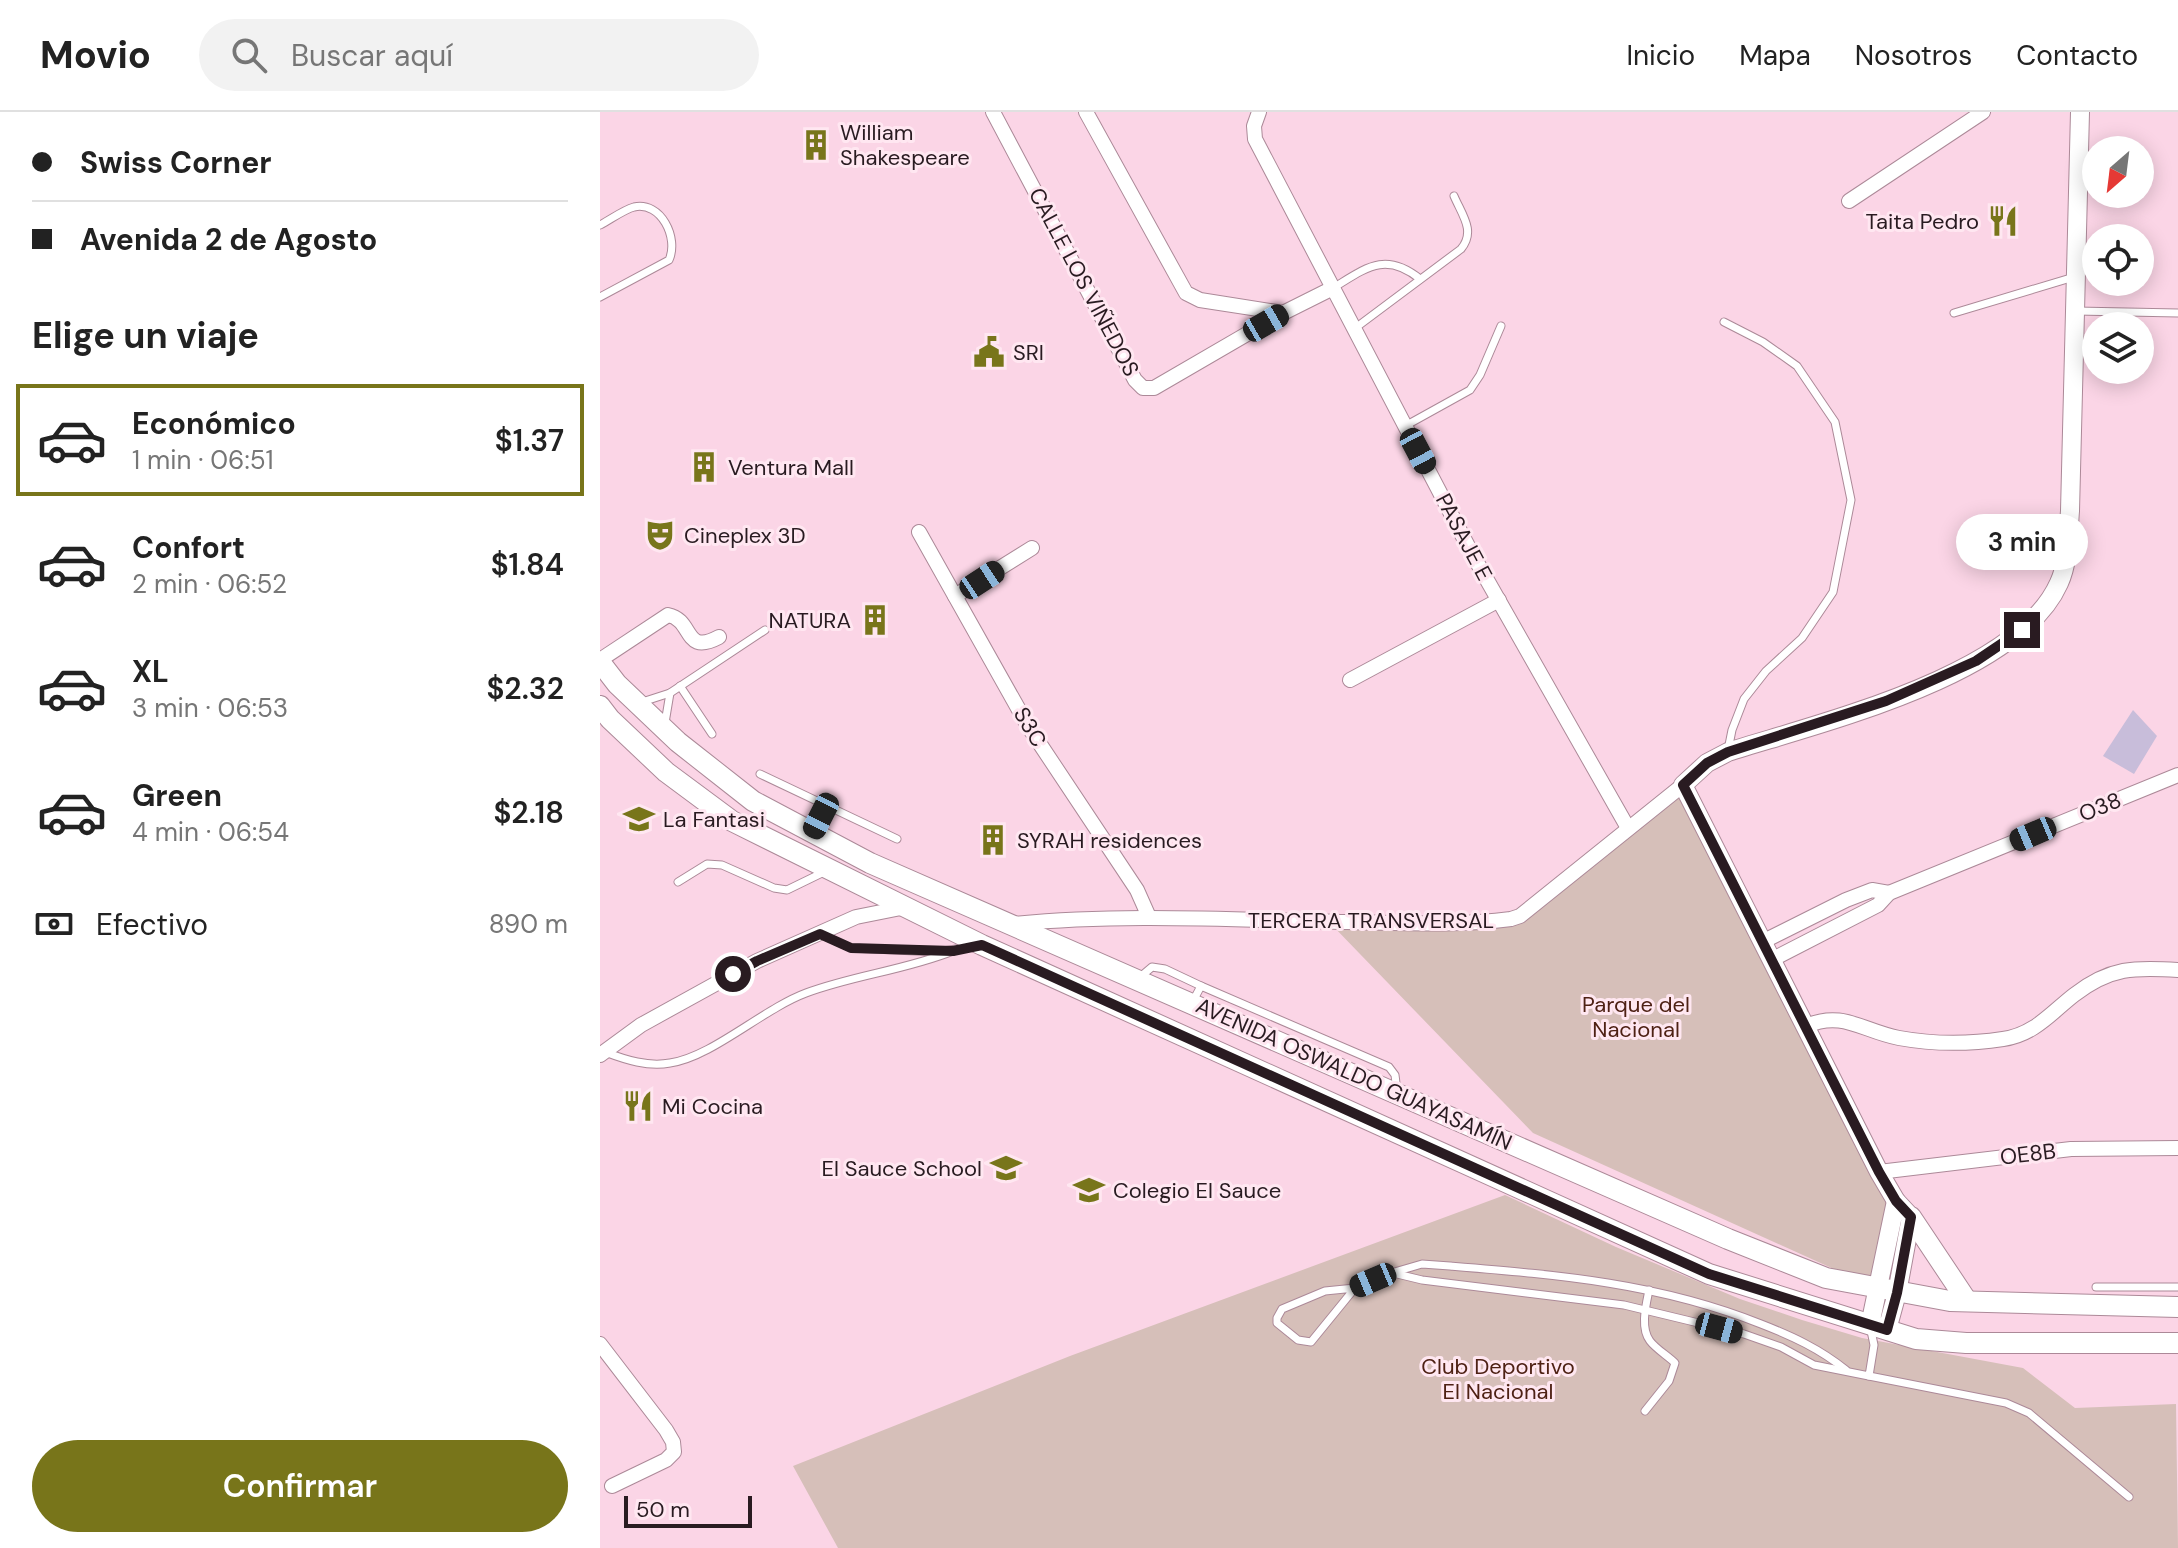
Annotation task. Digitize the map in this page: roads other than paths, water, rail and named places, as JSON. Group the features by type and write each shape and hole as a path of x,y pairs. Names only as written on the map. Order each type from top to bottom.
{"main road":[{"path":"1967,1301 1879,1172 1683,785 1707,763 1728,752 1886,701 1976,661 2022,630 2041,612 2059,583 2067,555 2080,112"},
{"name":"AVENIDA OSWALDO GUAYASAMÍN","path":"600,661 617,684 664,728 753,801 812,834 870,863 1138,979 1196,994 1396,1093 1728,1239 1826,1278 1950,1301 2178,1307"},
{"name":"AVENIDA OSWALDO GUAYASAMÍN","path":"603,717 666,772 732,821 982,945 1709,1274 1877,1333 1916,1339 1966,1343 2178,1343"},
{"path":"1888,1291 1896,1201"},
{"path":"1877,1333 1911,1217"}],"street":[{"name":"CALLE LOS VIÑEDOS","path":"993,112 1135,380 1143,388 1154,388 1283,313 1333,288"},
{"path":"1086,112 1186,293 1200,300 1283,313"},
{"name":"PASAJE E","path":"1259,112 1254,126 1255,139 1499,600 1628,828"},
{"path":"1849,201 1983,112"},
{"name":"S3C","path":"919,532 1028,726 1137,890 1149,917"},
{"path":"955,596 1032,548"},
{"path":"1350,680 1499,600"},
{"path":"600,661 668,615 679,619 699,643 706,644 719,637"},
{"name":"O38","path":"1771,960 1878,905 1889,893 2178,775"},
{"name":"TERCERA TRANSVERSAL","path":"1013,924 1149,917 1386,923 1511,919 1520,916 1683,785"},
{"name":"O38","path":"1762,942 1846,900 1872,890 1889,893"},
{"path":"602,1054 641,1025 757,961 856,917 906,907"},
{"path":"1806,1026 1829,1018 1915,1040 1952,1042 2006,1039 2029,1031 2056,1013 2074,995 2117,972 2138,967 2178,970"},
{"name":"OE8B","path":"1879,1172 2071,1149 2178,1148"},
{"path":"600,1344 666,1430 673,1442 674,1452 666,1460 612,1486"}],"lane":[{"path":"1354,329 1461,249 1468,240 1470,231 1454,196"},
{"path":"600,225 635,207 648,209 660,214 673,241 673,251 669,260 600,297"},
{"path":"1333,288 1378,264 1395,264 1420,279"},
{"path":"1954,313 2076,277"},
{"path":"2075,311 2178,313"},
{"path":"1724,322 1763,342 1797,366 1835,422 1851,500 1833,592 1802,638 1766,671 1744,699 1732,730 1728,752"},
{"path":"1405,426 1470,390 1480,375 1501,326"},
{"path":"637,703 670,693 765,630"},
{"path":"680,686 712,734"},
{"path":"664,728 670,693"},
{"path":"760,774 897,839"},
{"path":"812,834 826,806"},
{"path":"678,882 707,864 722,865 774,888 787,890 829,869"},
{"path":"820,934 851,948 953,951"},
{"path":"602,1054 656,1064 673,1063 694,1056 807,993 982,945"},
{"path":"1355,1288 1311,1342 1298,1340 1277,1323 1282,1309 1325,1291 1355,1288 1422,1264 1450,1266 1625,1284 1649,1290 1742,1316 1824,1352 1846,1370"},
{"path":"1391,1273 1422,1280 1530,1291 1645,1310 1744,1334 1781,1347 1814,1365 2006,1403 2029,1413 2129,1497"},
{"path":"2096,1287 2178,1287"},
{"path":"1645,1411 1669,1381 1675,1363 1650,1342 1645,1330 1649,1290"},
{"path":"1869,1376 1877,1333"}],"place":[{"name":"William Shakespeare","path":"816,145"},
{"name":"Taita Pedro","path":"2003,221"},
{"name":"SRI","path":"989,352"},
{"name":"Ventura Mall","path":"704,467"},
{"name":"Cineplex 3D","path":"660,535"},
{"name":"NATURA","path":"875,620"},
{"name":"La Fantasi","path":"639,819"},
{"name":"SYRAH residences","path":"993,840"},
{"name":"Mi Cocina","path":"638,1106"},
{"name":"El Sauce School","path":"1006,1168"},
{"name":"Colegio El Sauce","path":"1089,1190"}],"park label":[{"name":"Parque del Nacional","path":"1636,1016"},
{"name":"Club Deportivo El Nacional","path":"1498,1378"}]}
